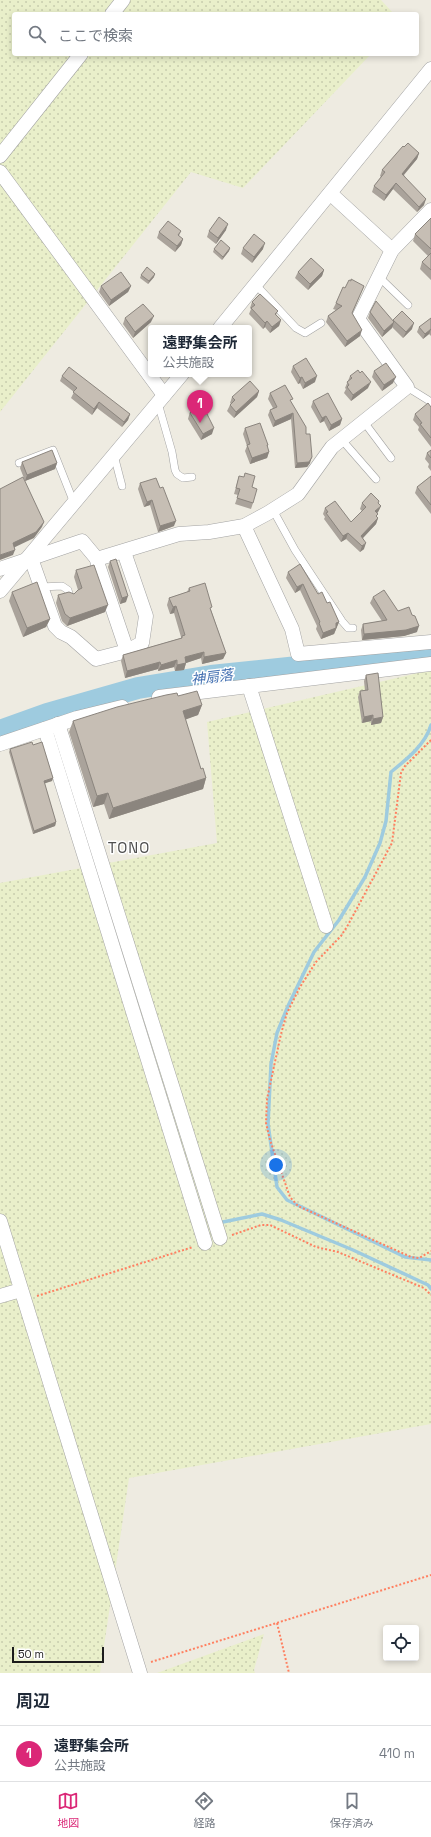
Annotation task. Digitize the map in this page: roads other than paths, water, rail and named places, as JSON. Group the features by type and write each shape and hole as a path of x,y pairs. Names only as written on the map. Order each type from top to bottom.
{"street":[{"path":"114,12 123,0"},
{"path":"0,156 78,56"},
{"path":"223,325 331,194 431,69"},
{"path":"0,172 161,399"},
{"path":"331,194 392,250"},
{"path":"97,559 179,534 209,532 244,526 273,510 298,494 332,447 407,387 358,319 392,250 431,210"},
{"path":"0,591 28,560 179,377"},
{"path":"0,744 77,718 161,697 428,664 427,643 298,654 292,629 244,526"},
{"path":"0,569 82,541 97,559 127,651"},
{"path":"28,560 33,564 55,626 61,632 71,637 96,659 127,651 142,643 146,616 124,552"},
{"path":"249,686 326,926"},
{"path":"52,727 220,1238"},
{"path":"52,727 205,1243"},
{"path":"0,1221 139,1669"},
{"path":"0,1296 23,1295"}],"lane":[{"path":"379,277 408,305"},
{"path":"256,285 296,328 305,333 321,323"},
{"path":"407,387 431,403"},
{"path":"161,399 175,470 177,474 183,478 192,477"},
{"path":"364,422 391,458"},
{"path":"342,440 376,478"},
{"path":"19,463 53,450 74,503"},
{"path":"114,455 122,486"},
{"path":"273,510 294,550 342,621 348,628 353,628"},
{"path":"41,587 62,586 68,590 70,597"}],"waterway":[{"name":"神扇落","path":"0,731 47,714 138,688 211,676 431,653"},
{"path":"47,714 51,724"},
{"path":"431,725 420,745 409,757 391,772 386,821 380,843 365,877 339,920 314,952 288,1006 277,1033 271,1064 268,1124 277,1187 287,1200 405,1257 431,1260"},
{"path":"218,1223 262,1214 281,1220 353,1250 428,1285 431,1289"}],"place":[{"name":"遠野集会所","path":"200,423"}],"district":[{"name":"TONO","path":"129,847"}]}
